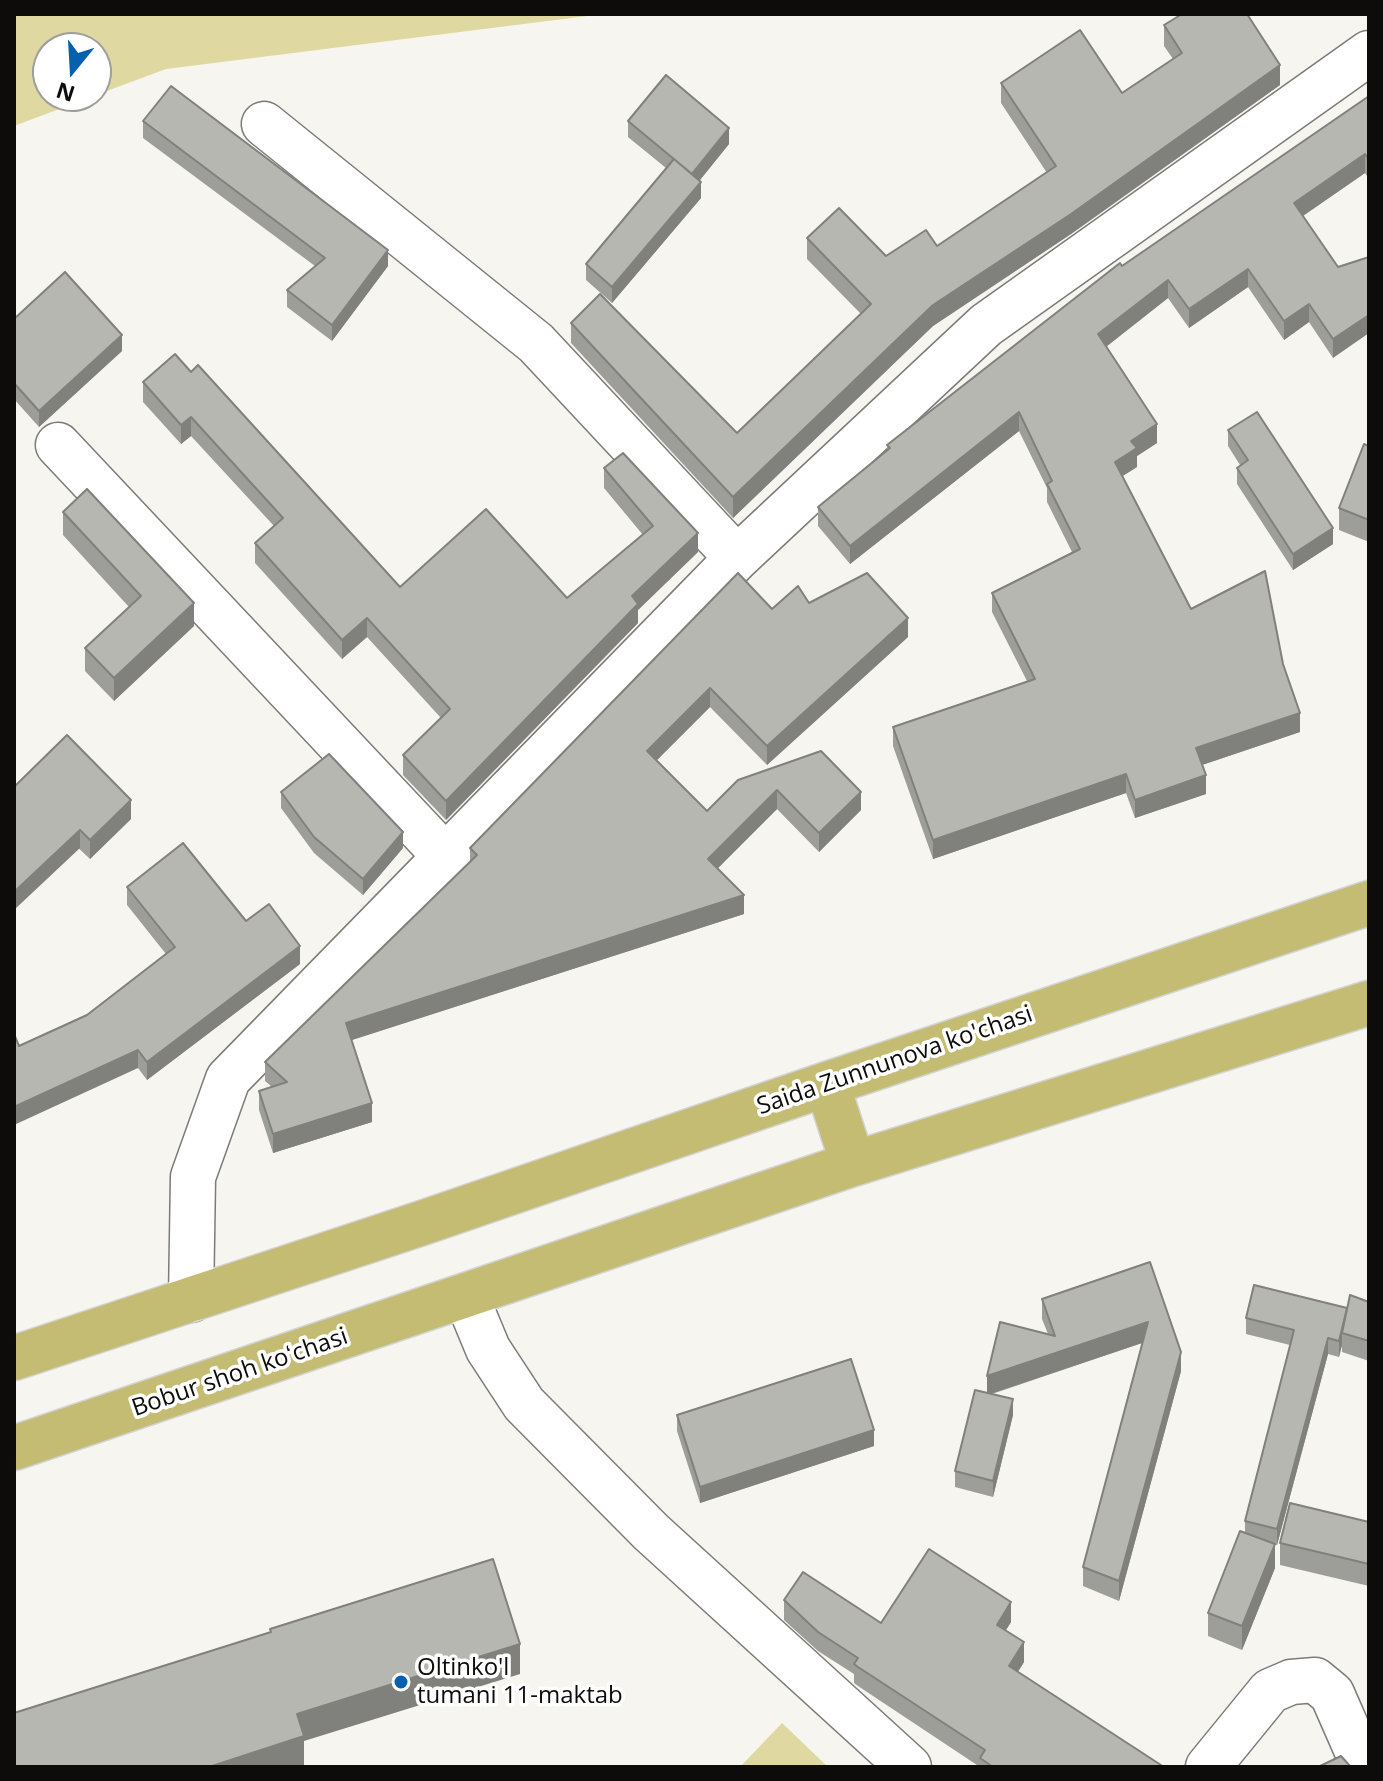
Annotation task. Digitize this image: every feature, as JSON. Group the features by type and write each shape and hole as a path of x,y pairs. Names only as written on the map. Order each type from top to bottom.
{"main road":[{"name":"Saida Zunnunova ko'chasi","path":"191,1300 1369,903"},
{"path":"466,1296 853,1164 1369,1003"},
{"path":"827,1084 853,1164"},
{"name":"Bobur shoh koʻchasi","path":"14,1448 466,1296"},
{"path":"14,1358 191,1300"}],"street":[{"path":"191,1300 193,1177 228,1079 737,558 986,325 1369,53"},
{"path":"264,124 536,343 737,558"},
{"path":"58,445 444,855"},
{"path":"466,1296 488,1349 524,1404 651,1532 909,1767"},
{"path":"1208,1767 1270,1691 1291,1682 1315,1680 1332,1694 1364,1767"}],"shaded area":[{"path":"14,14 603,14 166,69 112,89 112,32 32,32 32,112 51,112 14,126"},
{"path":"782,1723 828,1767 740,1767"}],"building":[{"path":"1182,14 1247,14 1280,65 1071,214 933,305 733,497 571,323 600,294 737,433 871,304 807,238 839,208 886,256 926,230 937,246 1056,166 1001,83 1080,30 1122,93 1182,53 1164,25"},
{"path":"666,75 729,128 692,174 628,121"},
{"path":"171,86 388,250 332,325 287,290 325,258 143,121"},
{"path":"1369,96 1369,160 1365,154 1294,203 1338,267 1369,257 1369,315 1333,339 1309,304 1284,321 1248,269 1189,309 1168,280 1098,334 1157,424 1131,441 1137,448 1115,462 1191,609 1265,571 1283,664 1300,713 1196,748 1206,775 1135,800 1126,774 933,840 893,727 1035,679 992,593 1080,549 1047,484 1052,481 1019,412 850,546 818,507 890,448 887,445 1120,263 1122,266"},
{"path":"674,159 701,182 612,287 586,264"},
{"path":"65,272 122,335 39,411 14,383 14,319"},
{"path":"175,354 191,372 198,365 400,587 486,509 567,598 653,526 604,468 623,453 698,533 632,596 638,604 446,801 403,755 450,709 367,618 342,640 255,543 283,518 191,417 181,425 143,382"},
{"path":"1257,412 1333,528 1293,554 1237,468 1248,460 1228,430"},
{"path":"1364,444 1369,446 1369,520 1339,508"},
{"path":"87,489 194,603 114,678 85,648 141,596 63,512"},
{"path":"738,573 772,609 798,586 809,603 867,573 908,618 767,746 710,688 647,751 707,811 738,780 821,751 861,792 819,833 777,790 708,859 744,895 346,1023 372,1103 273,1134 259,1091 287,1082 265,1062 477,855 470,848"},
{"path":"67,735 131,800 90,840 80,830 14,892 14,787"},
{"path":"329,754 403,832 363,879 314,837 281,792"},
{"path":"183,843 246,921 269,904 300,946 147,1062 138,1050 14,1107 14,1034 19,1046 87,1015 175,947 127,887"},
{"path":"1150,1262 1181,1352 1119,1581 1083,1567 1148,1322 987,1376 1000,1322 1055,1336 1042,1299"},
{"path":"1254,1285 1347,1308 1339,1341 1328,1338 1277,1529 1245,1521 1294,1330 1246,1318"},
{"path":"1350,1295 1369,1302 1369,1341 1342,1333"},
{"path":"851,1359 874,1430 700,1487 677,1415"},
{"path":"975,1390 1013,1399 993,1481 955,1471"},
{"path":"1290,1503 1369,1522 1369,1564 1280,1543"},
{"path":"1240,1531 1275,1544 1242,1626 1208,1613"},
{"path":"929,1549 1011,1602 997,1625 1024,1642 1009,1666 1164,1767 993,1767 980,1758 985,1750 858,1667 854,1664 858,1658 818,1632 784,1600 803,1572 881,1623"},
{"path":"493,1559 520,1644 297,1714 304,1736 209,1767 14,1767 14,1713"},
{"path":"1341,1756 1354,1767 1318,1767"}],"place":[{"name":"Oltinko'l tumani 11-maktab","path":"401,1682"}]}
